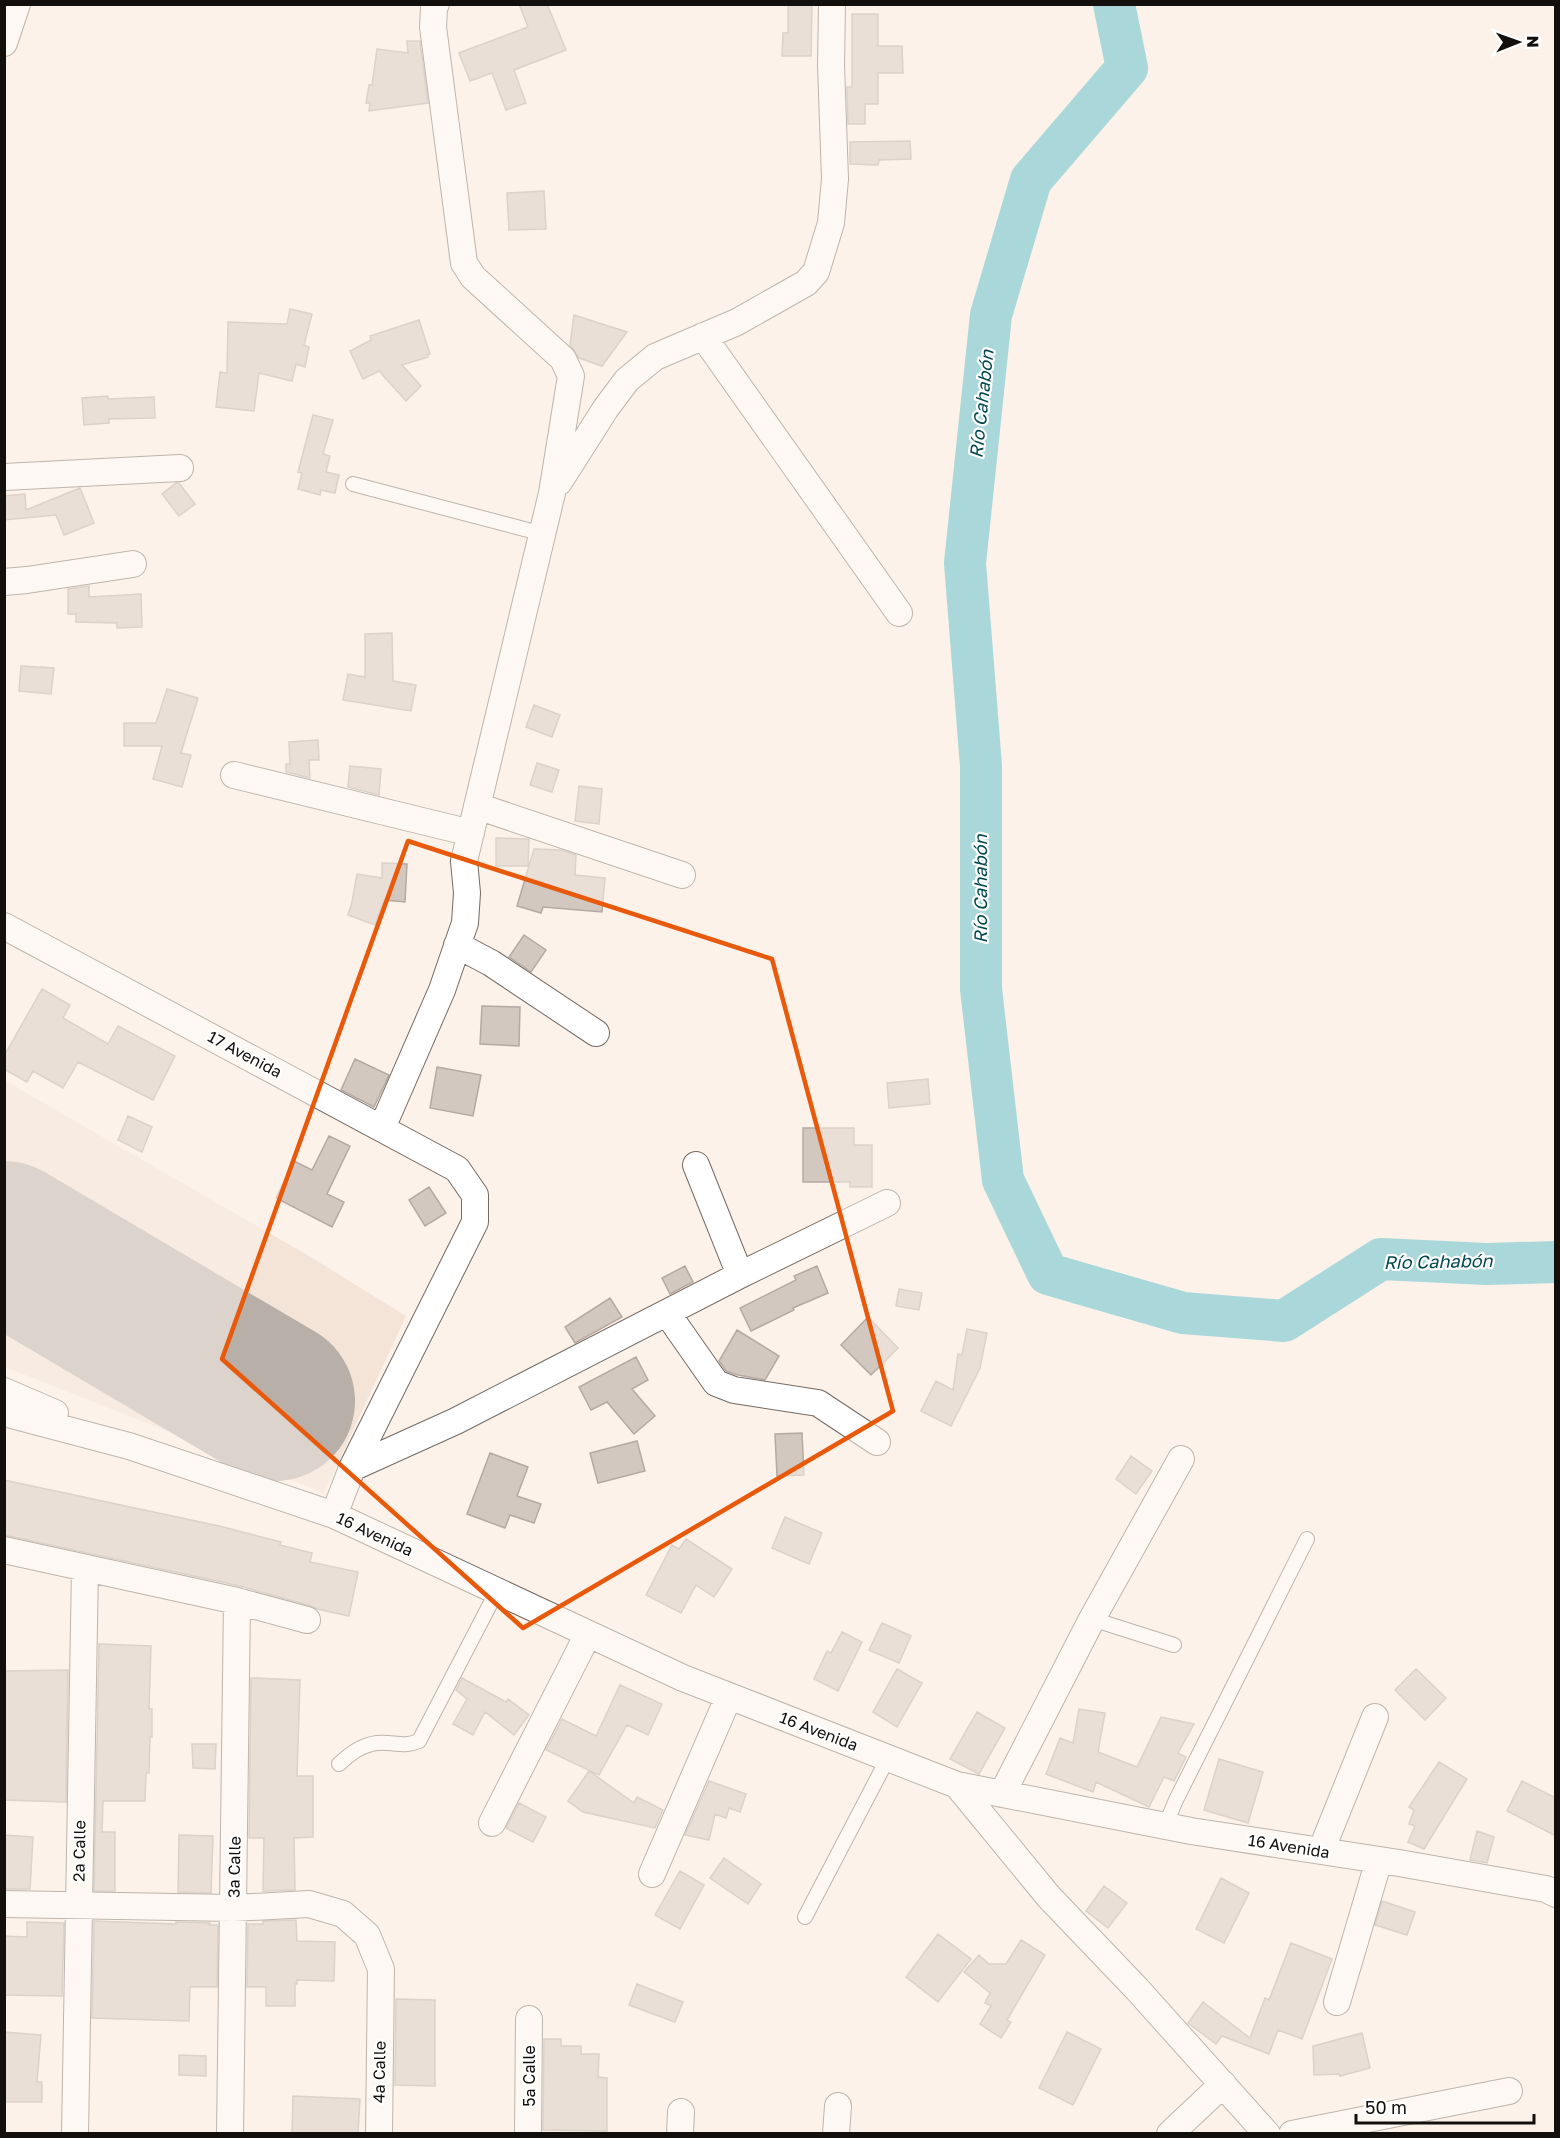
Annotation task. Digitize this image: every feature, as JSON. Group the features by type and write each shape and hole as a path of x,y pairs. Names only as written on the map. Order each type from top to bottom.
{"street":[{"path":"4,44 17,4"},
{"path":"382,1128 442,990 465,923 467,893 464,861 543,534 571,376 562,359 473,277 464,263 433,27 436,4"},
{"path":"552,493 606,408 627,380 655,357 736,322 806,283 816,272 831,223 835,179 831,65 832,4"},
{"path":"703,336 899,613"},
{"path":"4,477 180,468"},
{"path":"4,582 133,564"},
{"path":"234,775 471,833"},
{"path":"477,806 682,875"},
{"name":"17 Avenida","path":"4,926 457,1169 475,1195 475,1222 352,1468"},
{"path":"458,945 491,963 596,1033"},
{"path":"696,1165 740,1275"},
{"path":"334,1515 352,1468 456,1421 740,1275 887,1203"},
{"path":"667,1313 716,1383 734,1390 818,1403 877,1442"},
{"name":"16 Avenida","path":"4,1391 129,1446"},
{"name":"16 Avenida","path":"4,1413 129,1446 334,1515 683,1678 957,1785 1165,1826 1379,1860 1551,1892"},
{"path":"1002,1794 1092,1619 1181,1459"},
{"path":"4,1550 237,1600 307,1620"},
{"name":"2ª Calle","path":"75,2133 85,1568"},
{"name":"3ª Calle","path":"230,2133 237,1600"},
{"path":"492,1823 588,1634"},
{"path":"652,1874 729,1696"},
{"path":"1321,1851 1376,1716"},
{"path":"957,1785 1049,1897 1137,1989 1267,2133"},
{"path":"1337,2002 1379,1860"},
{"name":"4ª Calle","path":"4,1904 234,1908 309,1904 343,1914 367,1935 381,1969 378,2133"},
{"name":"5ª Calle","path":"528,2133 529,2019"},
{"path":"1170,2133 1223,2084"},
{"path":"1292,2133 1509,2091"},
{"path":"836,2133 838,2106"}],"lane":[{"path":"353,484 543,534"},
{"path":"1165,1826 1307,1539"},
{"path":"339,1764 364,1746 377,1743 408,1746 419,1741 497,1591"},
{"path":"1092,1619 1174,1645"},
{"path":"805,1917 888,1758"}],"highlighted area":[{"path":"408,841 772,959 893,1411 523,1628 222,1359"}],"shaded area":[{"path":"4,1080 309,1256 406,1316 324,1493 5,1367"}],"building":[{"path":"519,4 547,4 566,50 514,70 526,103 506,110 492,73 470,81 459,53 528,27"},
{"path":"788,4 812,4 811,56 782,56 783,33 788,33"},
{"path":"852,14 878,14 878,46 902,46 903,73 878,73 878,104 865,104 865,124 848,124 847,87 852,87"},
{"path":"407,41 420,41 428,103 369,111 370,103 366,103 369,85 372,85 377,49 408,53"},
{"path":"910,141 911,159 879,160 878,165 850,164 850,142"},
{"path":"544,191 546,229 509,230 507,193"},
{"path":"290,309 312,314 304,345 309,347 305,367 296,364 292,381 259,373 254,411 216,407 220,372 227,373 228,322 287,324"},
{"path":"574,315 627,332 602,366 579,358 570,345"},
{"path":"419,320 430,354 427,355 428,357 402,365 421,386 406,401 379,371 363,379 350,351 371,340 370,336"},
{"path":"108,396 108,399 154,397 155,418 109,419 109,423 84,425 82,398"},
{"path":"313,415 333,420 323,454 330,456 326,472 339,475 335,493 321,490 320,495 298,489 302,473 298,472"},
{"path":"179,483 195,504 179,516 162,494"},
{"path":"80,488 94,523 64,535 56,515 4,520 4,496 25,494 26,510"},
{"path":"89,586 89,597 141,594 142,627 117,628 117,623 76,622 76,614 68,614 68,589"},
{"path":"392,633 393,681 416,685 411,711 343,700 348,674 365,677 365,634"},
{"path":"21,666 54,668 51,694 19,691"},
{"path":"167,689 198,698 181,753 191,755 182,787 153,779 162,746 124,746 124,723 156,723"},
{"path":"534,705 560,715 552,737 526,727"},
{"path":"318,740 319,760 309,760 310,778 286,772 286,764 290,764 289,742"},
{"path":"537,763 559,770 552,792 530,785"},
{"path":"350,766 381,769 379,795 348,787"},
{"path":"579,786 602,789 599,824 575,821"},
{"path":"496,838 529,839 528,866 496,866"},
{"path":"534,849 562,850 576,855 575,875 605,878 602,912 543,907 541,913 517,906"},
{"path":"382,863 407,864 405,902 384,900 375,925 348,915 357,874 382,878"},
{"path":"524,935 546,950 531,972 509,957"},
{"path":"42,989 70,1005 63,1018 108,1044 118,1026 175,1056 153,1100 78,1062 63,1088 33,1071 27,1082 4,1069 4,1056"},
{"path":"482,1006 520,1007 519,1046 480,1044"},
{"path":"355,1059 389,1075 374,1107 341,1090"},
{"path":"437,1067 481,1075 473,1116 430,1108"},
{"path":"928,1079 930,1104 889,1108 887,1083"},
{"path":"128,1116 152,1127 142,1152 118,1140"},
{"path":"803,1128 854,1128 854,1145 872,1145 872,1187 850,1187 850,1182 803,1182"},
{"path":"329,1136 350,1146 327,1194 344,1202 332,1227 276,1198 294,1161 312,1170"},
{"path":"429,1187 446,1213 425,1226 409,1200"},
{"path":"685,1266 693,1282 670,1294 662,1278"},
{"path":"817,1266 828,1293 793,1308 794,1310 751,1331 740,1308 796,1280 794,1276"},
{"path":"899,1289 922,1293 919,1310 896,1306"},
{"path":"610,1298 622,1317 575,1343 565,1327"},
{"path":"868,1317 898,1348 871,1375 841,1345"},
{"path":"967,1329 987,1333 980,1368 951,1426 921,1411 936,1381 953,1390 958,1354 962,1355"},
{"path":"737,1330 779,1356 765,1380 726,1371 719,1361"},
{"path":"636,1357 648,1380 632,1389 655,1416 634,1434 607,1402 591,1410 579,1387"},
{"path":"802,1433 804,1475 777,1476 775,1434"},
{"path":"637,1441 645,1471 598,1483 590,1453"},
{"path":"490,1453 528,1467 517,1496 541,1504 534,1523 510,1515 505,1528 467,1514"},
{"path":"1131,1456 1152,1471 1136,1494 1116,1479"},
{"path":"4,1480 219,1526 281,1542 280,1545 312,1553 310,1562 358,1572 349,1616 240,1586 4,1535"},
{"path":"785,1517 822,1533 809,1564 772,1548"},
{"path":"686,1539 732,1569 714,1597 696,1585 681,1613 646,1595 672,1545 679,1549"},
{"path":"882,1623 911,1636 899,1663 869,1650"},
{"path":"842,1632 862,1642 838,1691 814,1679 827,1651 831,1653"},
{"path":"99,1644 151,1646 149,1709 152,1709 152,1737 150,1737 149,1773 146,1773 145,1801 103,1801 102,1832 115,1832 115,1891 94,1891"},
{"path":"897,1669 922,1683 897,1727 873,1712"},
{"path":"1416,1669 1446,1698 1425,1720 1395,1690"},
{"path":"68,1670 66,1802 4,1800 4,1671"},
{"path":"251,1678 300,1680 297,1776 313,1776 313,1837 294,1838 295,1890 263,1891 264,1838 249,1838"},
{"path":"462,1678 506,1702 508,1699 529,1715 514,1735 485,1712 473,1735 453,1724 467,1699 456,1690"},
{"path":"620,1685 662,1704 648,1735 627,1725 599,1775 546,1750 562,1719 596,1736"},
{"path":"1079,1709 1105,1713 1098,1752 1137,1767 1161,1717 1194,1724 1178,1753 1186,1757 1174,1781 1164,1777 1149,1807 1096,1782 1093,1792 1046,1774 1060,1738 1073,1743"},
{"path":"977,1712 1005,1728 979,1774 950,1759"},
{"path":"192,1744 216,1744 215,1769 193,1768"},
{"path":"1219,1759 1263,1772 1248,1823 1204,1810"},
{"path":"1439,1762 1467,1779 1424,1849 1408,1842 1415,1826 1409,1824 1414,1810 1409,1807"},
{"path":"589,1771 634,1803 637,1797 663,1810 655,1828 583,1812 568,1801"},
{"path":"709,1781 746,1794 740,1812 729,1808 726,1818 715,1814 709,1840 685,1835"},
{"path":"1522,1781 1556,1798 1556,1836 1507,1811"},
{"path":"519,1803 546,1817 533,1842 506,1828"},
{"path":"1477,1831 1494,1837 1487,1863 1470,1860"},
{"path":"4,1835 33,1837 30,1889 4,1889"},
{"path":"179,1835 213,1836 211,1893 178,1892"},
{"path":"724,1858 761,1884 748,1904 710,1878"},
{"path":"680,1871 704,1885 680,1929 655,1915"},
{"path":"1221,1878 1249,1893 1224,1943 1196,1929"},
{"path":"1104,1886 1127,1903 1108,1928 1086,1911"},
{"path":"1382,1901 1415,1912 1407,1935 1375,1925"},
{"path":"296,1920 297,1941 335,1942 334,1981 297,1980 295,2006 266,2006 266,1987 247,1987 248,1924"},
{"path":"94,1921 218,1925 217,1987 190,1987 189,2021 92,2018"},
{"path":"27,1922 64,1923 62,1996 4,1995 4,1936 27,1937"},
{"path":"938,1934 971,1959 938,2002 906,1977"},
{"path":"1021,1940 1045,1955 1007,2020 1011,2022 1001,2038 980,2024 991,2006 985,2003 990,1993 964,1972 979,1955 989,1964 1006,1964"},
{"path":"1291,1943 1332,1959 1302,2039 1278,2030 1269,2054 1222,2036 1216,2044 1188,2023 1203,2002 1250,2038 1265,1998 1269,2000"},
{"path":"637,1984 683,2002 675,2022 629,2005"},
{"path":"396,1999 435,2000 435,2086 395,2085"},
{"path":"4,2032 41,2035 37,2082 42,2082 42,2102 4,2102"},
{"path":"1067,2032 1101,2049 1073,2105 1039,2088"},
{"path":"1362,2033 1370,2068 1340,2076 1339,2074 1314,2075 1313,2046"},
{"path":"544,2039 561,2039 561,2046 581,2046 581,2054 599,2054 598,2077 607,2078 607,2131 543,2130"},
{"path":"179,2055 206,2056 206,2076 179,2075"},
{"path":"293,2096 360,2099 358,2133 292,2133"}],"waterway":[{"name":"Río Cahabón","path":"1114,4 1127,68 1031,180 991,315 965,563 981,766 981,989 1003,1180 1048,1274 1183,1313 1284,1321 1381,1259 1487,1264 1556,1262"}],"runway":[{"path":"4,1241 275,1401"}]}
